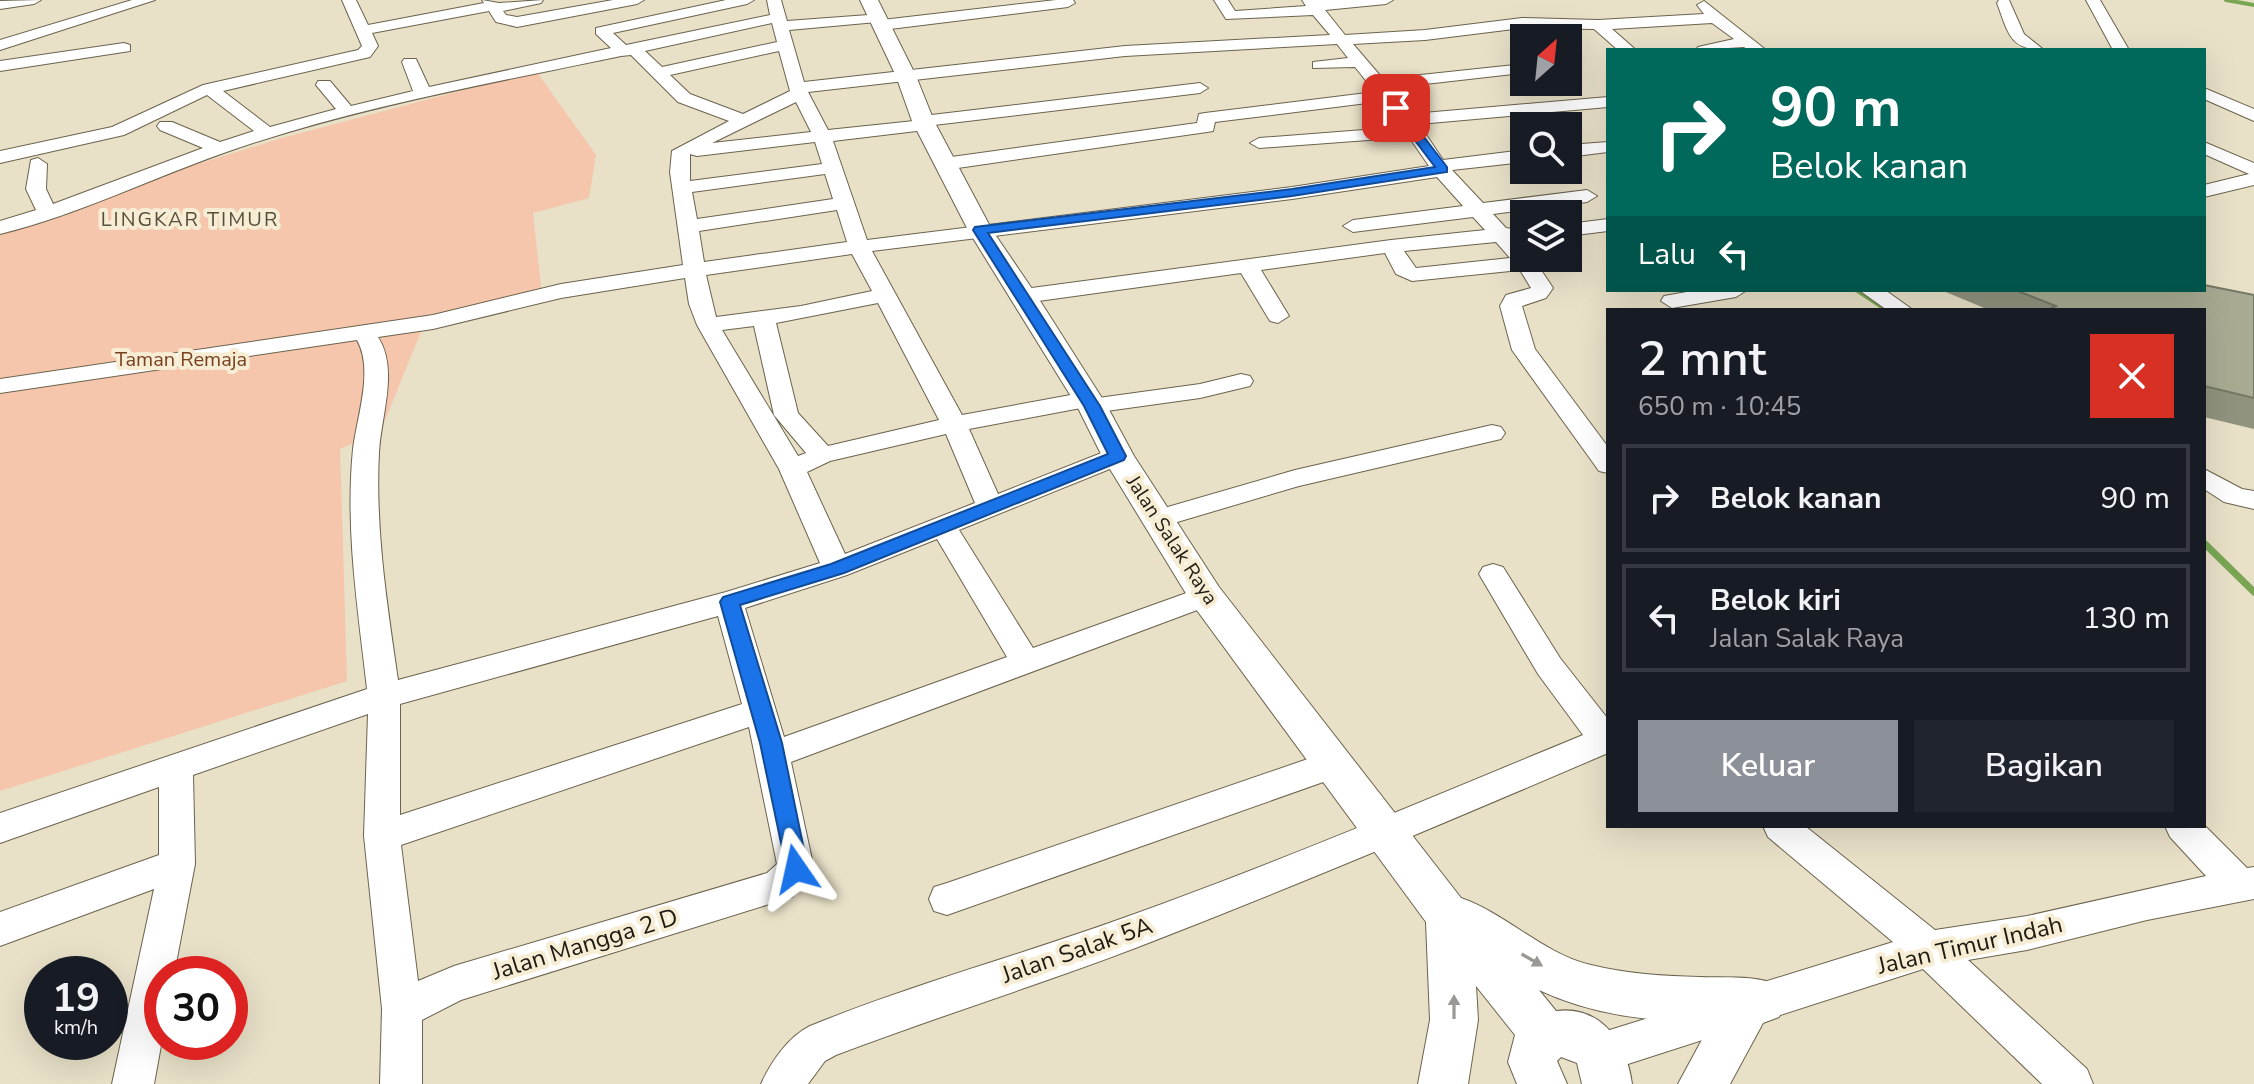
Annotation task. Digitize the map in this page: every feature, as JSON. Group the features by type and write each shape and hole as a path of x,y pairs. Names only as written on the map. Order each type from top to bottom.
{"main road":[{"name":"Jalan Salak Raya","path":"876,14 906,76 924,123 980,230 1089,402 1157,519 1206,596 1444,911 1536,1070"},
{"path":"1444,911 1567,980 1598,989 1663,997 1754,1003 1703,1084"},
{"path":"1443,1084 1454,1020 1444,911"},
{"path":"1536,1070 1558,1031 1573,1033 1588,1042 1603,1069"}],"street":[{"path":"0,5 34,0"},
{"path":"0,45 148,0"},
{"path":"364,30 493,5 536,0"},
{"path":"493,5 501,19 517,22 637,0"},
{"path":"601,31 747,0"},
{"path":"774,0 784,45 799,90 822,136 859,247 954,424 990,506"},
{"path":"1221,0 1231,16 1314,5 1386,0"},
{"path":"1700,0 1715,18 1752,46"},
{"path":"2093,0 2120,48"},
{"path":"0,228 48,214 267,133 423,94 780,21 1068,3"},
{"path":"2004,3 2017,36 2033,48"},
{"path":"1314,5 1411,125 1440,168 1510,247"},
{"path":"0,157 118,131 182,98 209,89 364,54 370,46 358,9"},
{"path":"573,13 630,51 684,98 744,120"},
{"path":"837,568 792,469 708,325 700,304 681,188 678,157 681,151 799,90 906,76 1125,51 1425,35 1514,23 1598,25 1715,18"},
{"path":"1598,25 1626,48"},
{"path":"657,73 784,45"},
{"path":"1728,48 1752,46"},
{"path":"0,66 124,48"},
{"path":"410,62 423,94"},
{"path":"1319,65 1359,62"},
{"path":"944,164 1207,127 1205,118 1510,70"},
{"path":"324,85 347,112"},
{"path":"681,151 1200,88"},
{"path":"209,89 267,133"},
{"path":"2208,97 2254,116"},
{"path":"1259,143 1606,102"},
{"path":"166,126 221,149"},
{"path":"1582,150 1606,147"},
{"path":"2206,148 2254,170"},
{"path":"0,386 433,322 561,291 694,270 980,230 1292,193 1510,158"},
{"path":"38,164 36,189 48,214"},
{"path":"681,188 831,168"},
{"path":"2206,191 2254,179"},
{"path":"1353,226 1587,196"},
{"path":"687,227 844,203"},
{"path":"1024,296 1391,246 1510,234"},
{"path":"1391,246 1404,269 1412,275 1510,265"},
{"path":"1248,267 1278,316"},
{"path":"1532,272 1542,288 1538,293 1514,300 1511,306 1524,350 1606,462"},
{"path":"1672,300 1723,292"},
{"path":"1873,292 1899,308"},
{"path":"708,325 764,318 883,295"},
{"path":"764,318 786,415 822,455"},
{"path":"0,395 369,340 417,330 433,322"},
{"path":"369,340 375,351 376,368 366,452 365,550 384,696 382,836 402,1009 401,1084"},
{"path":"792,469 822,455 954,424 1089,402 1200,391 1241,381"},
{"path":"1157,519 1295,479 1492,433"},
{"path":"0,828 384,696 729,602 837,568 1118,456"},
{"path":"2206,478 2234,496 2254,500"},
{"path":"943,526 1025,661"},
{"path":"1493,574 1549,666 1606,738"},
{"path":"729,602 773,755 943,696 1025,661 1206,596"},
{"path":"382,836 761,710"},
{"name":"Jalan Salak 5A","path":"782,1084 811,1047 824,1040 936,998 1127,934 1386,832 1606,739"},
{"name":"Jalan Mangga 2 D","path":"402,1009 454,984 779,886 796,869 773,755"},
{"path":"947,899 1334,764"},
{"path":"133,1084 177,864 176,766"},
{"path":"1782,828 1929,949 2072,1084"},
{"path":"2184,828 2247,885"},
{"path":"0,929 177,864"},
{"name":"Jalan Timur Indah","path":"1603,1069 1754,1003 1929,949 2027,933 2147,903 2247,885"}],"green space":[{"name":"Taman Remaja","path":"536,71 596,155 589,198 533,213 542,295 425,322 381,430 340,449 347,681 0,791 0,225 282,138"}],"building":[{"path":"2206,285 2254,295 2254,398 2206,386 2206,308 2052,308 2056,306 2020,292 2206,292"}],"waterway":[{"path":"2226,0 2254,5"},
{"path":"1860,292 1884,308"},
{"path":"2206,545 2254,592"}],"district":[{"name":"LINGKAR TIMUR","path":"190,219"}],"route":[{"path":"796,869 771,743 729,602 837,568 1118,456 1092,406 980,230 1292,193 1443,170 1396,108"}]}
